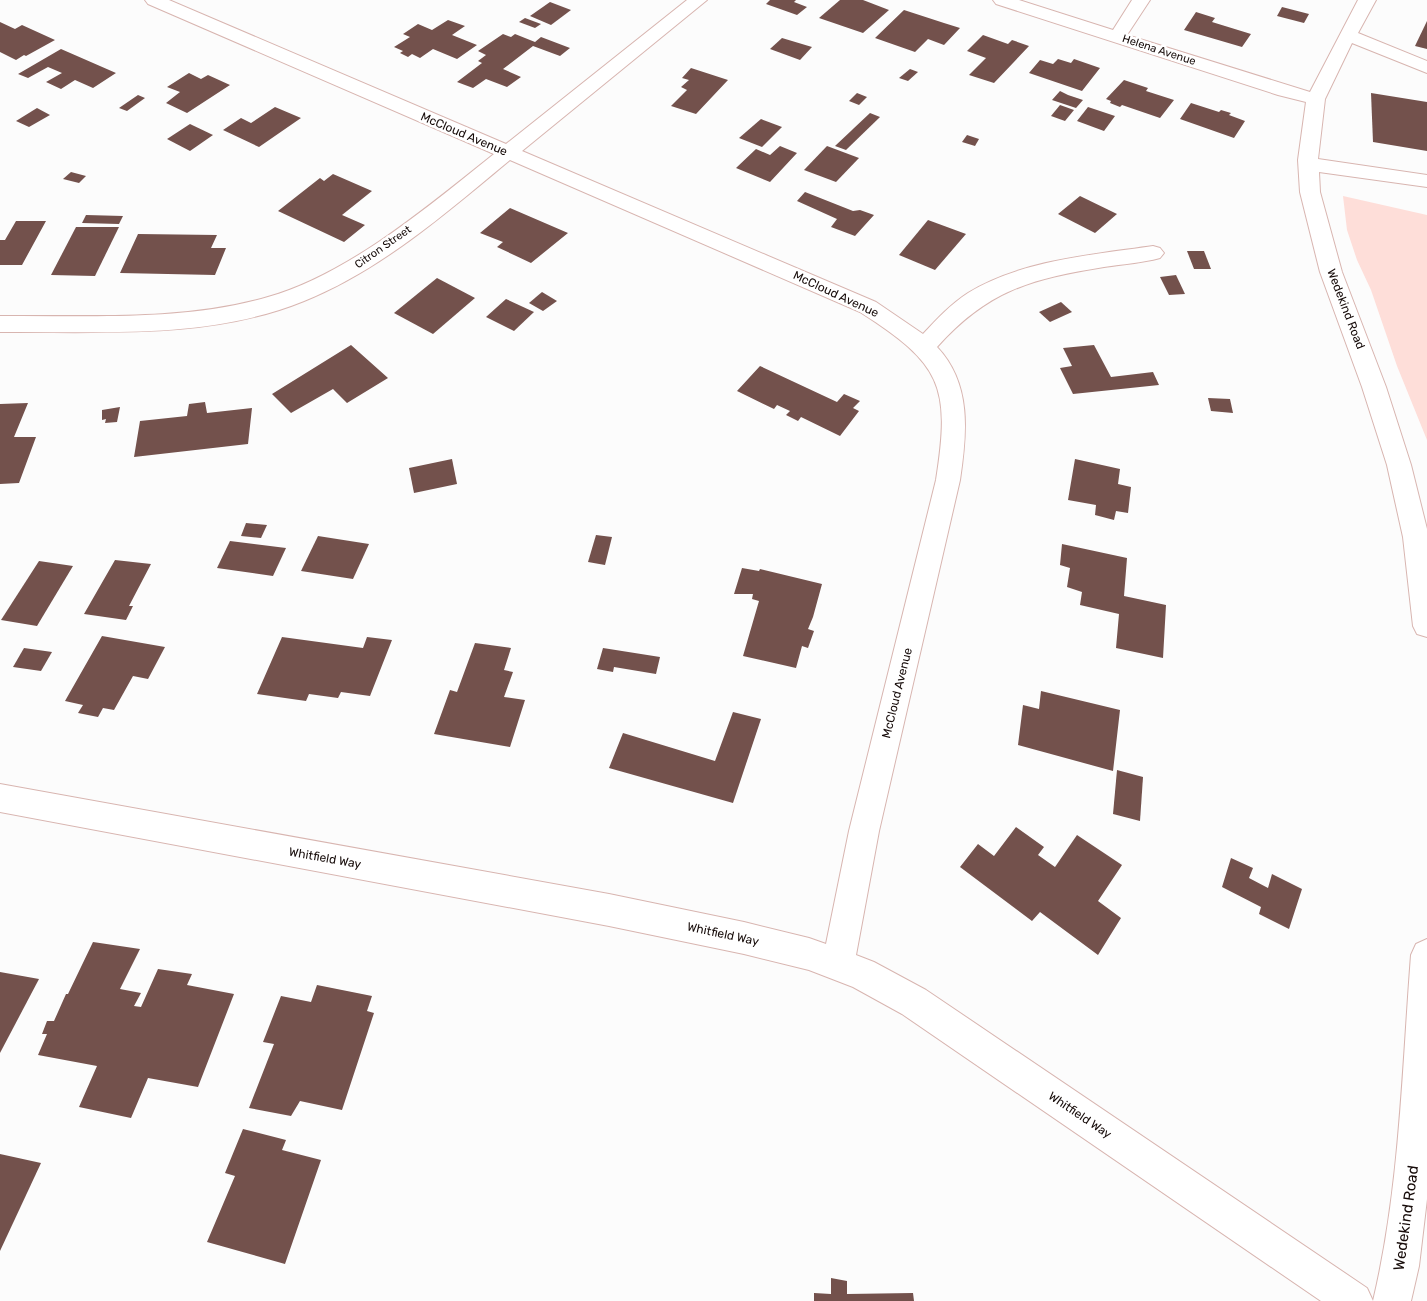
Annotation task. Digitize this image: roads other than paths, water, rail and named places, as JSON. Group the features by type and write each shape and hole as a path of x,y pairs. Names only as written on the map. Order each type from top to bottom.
{"street":[{"name":"McCloud Avenue","path":"154,0 868,307 897,325 924,347 941,368 952,390 956,417 954,449 864,831 838,965"},
{"name":"Citron Street","path":"0,324 153,321 197,318 271,304 304,293 336,278 368,259 508,153 698,0"},
{"name":"Helena Avenue","path":"1002,0 1285,91 1316,99"},
{"path":"1117,37 1141,0"},
{"name":"Wedekind Road","path":"1367,0 1316,99 1308,164 1310,192 1328,263 1374,387 1399,465 1416,537 1427,626"},
{"path":"1348,35 1427,68"},
{"path":"1308,164 1427,181"},
{"path":"924,347 944,326 976,299 1022,278 1153,253"},
{"name":"Whitfield Way","path":"0,798 609,910 800,951 838,965 862,974 914,1002 1354,1301"},
{"name":"Wedekind Road","path":"1392,1301 1400,1266 1412,1176 1427,955"}]}
